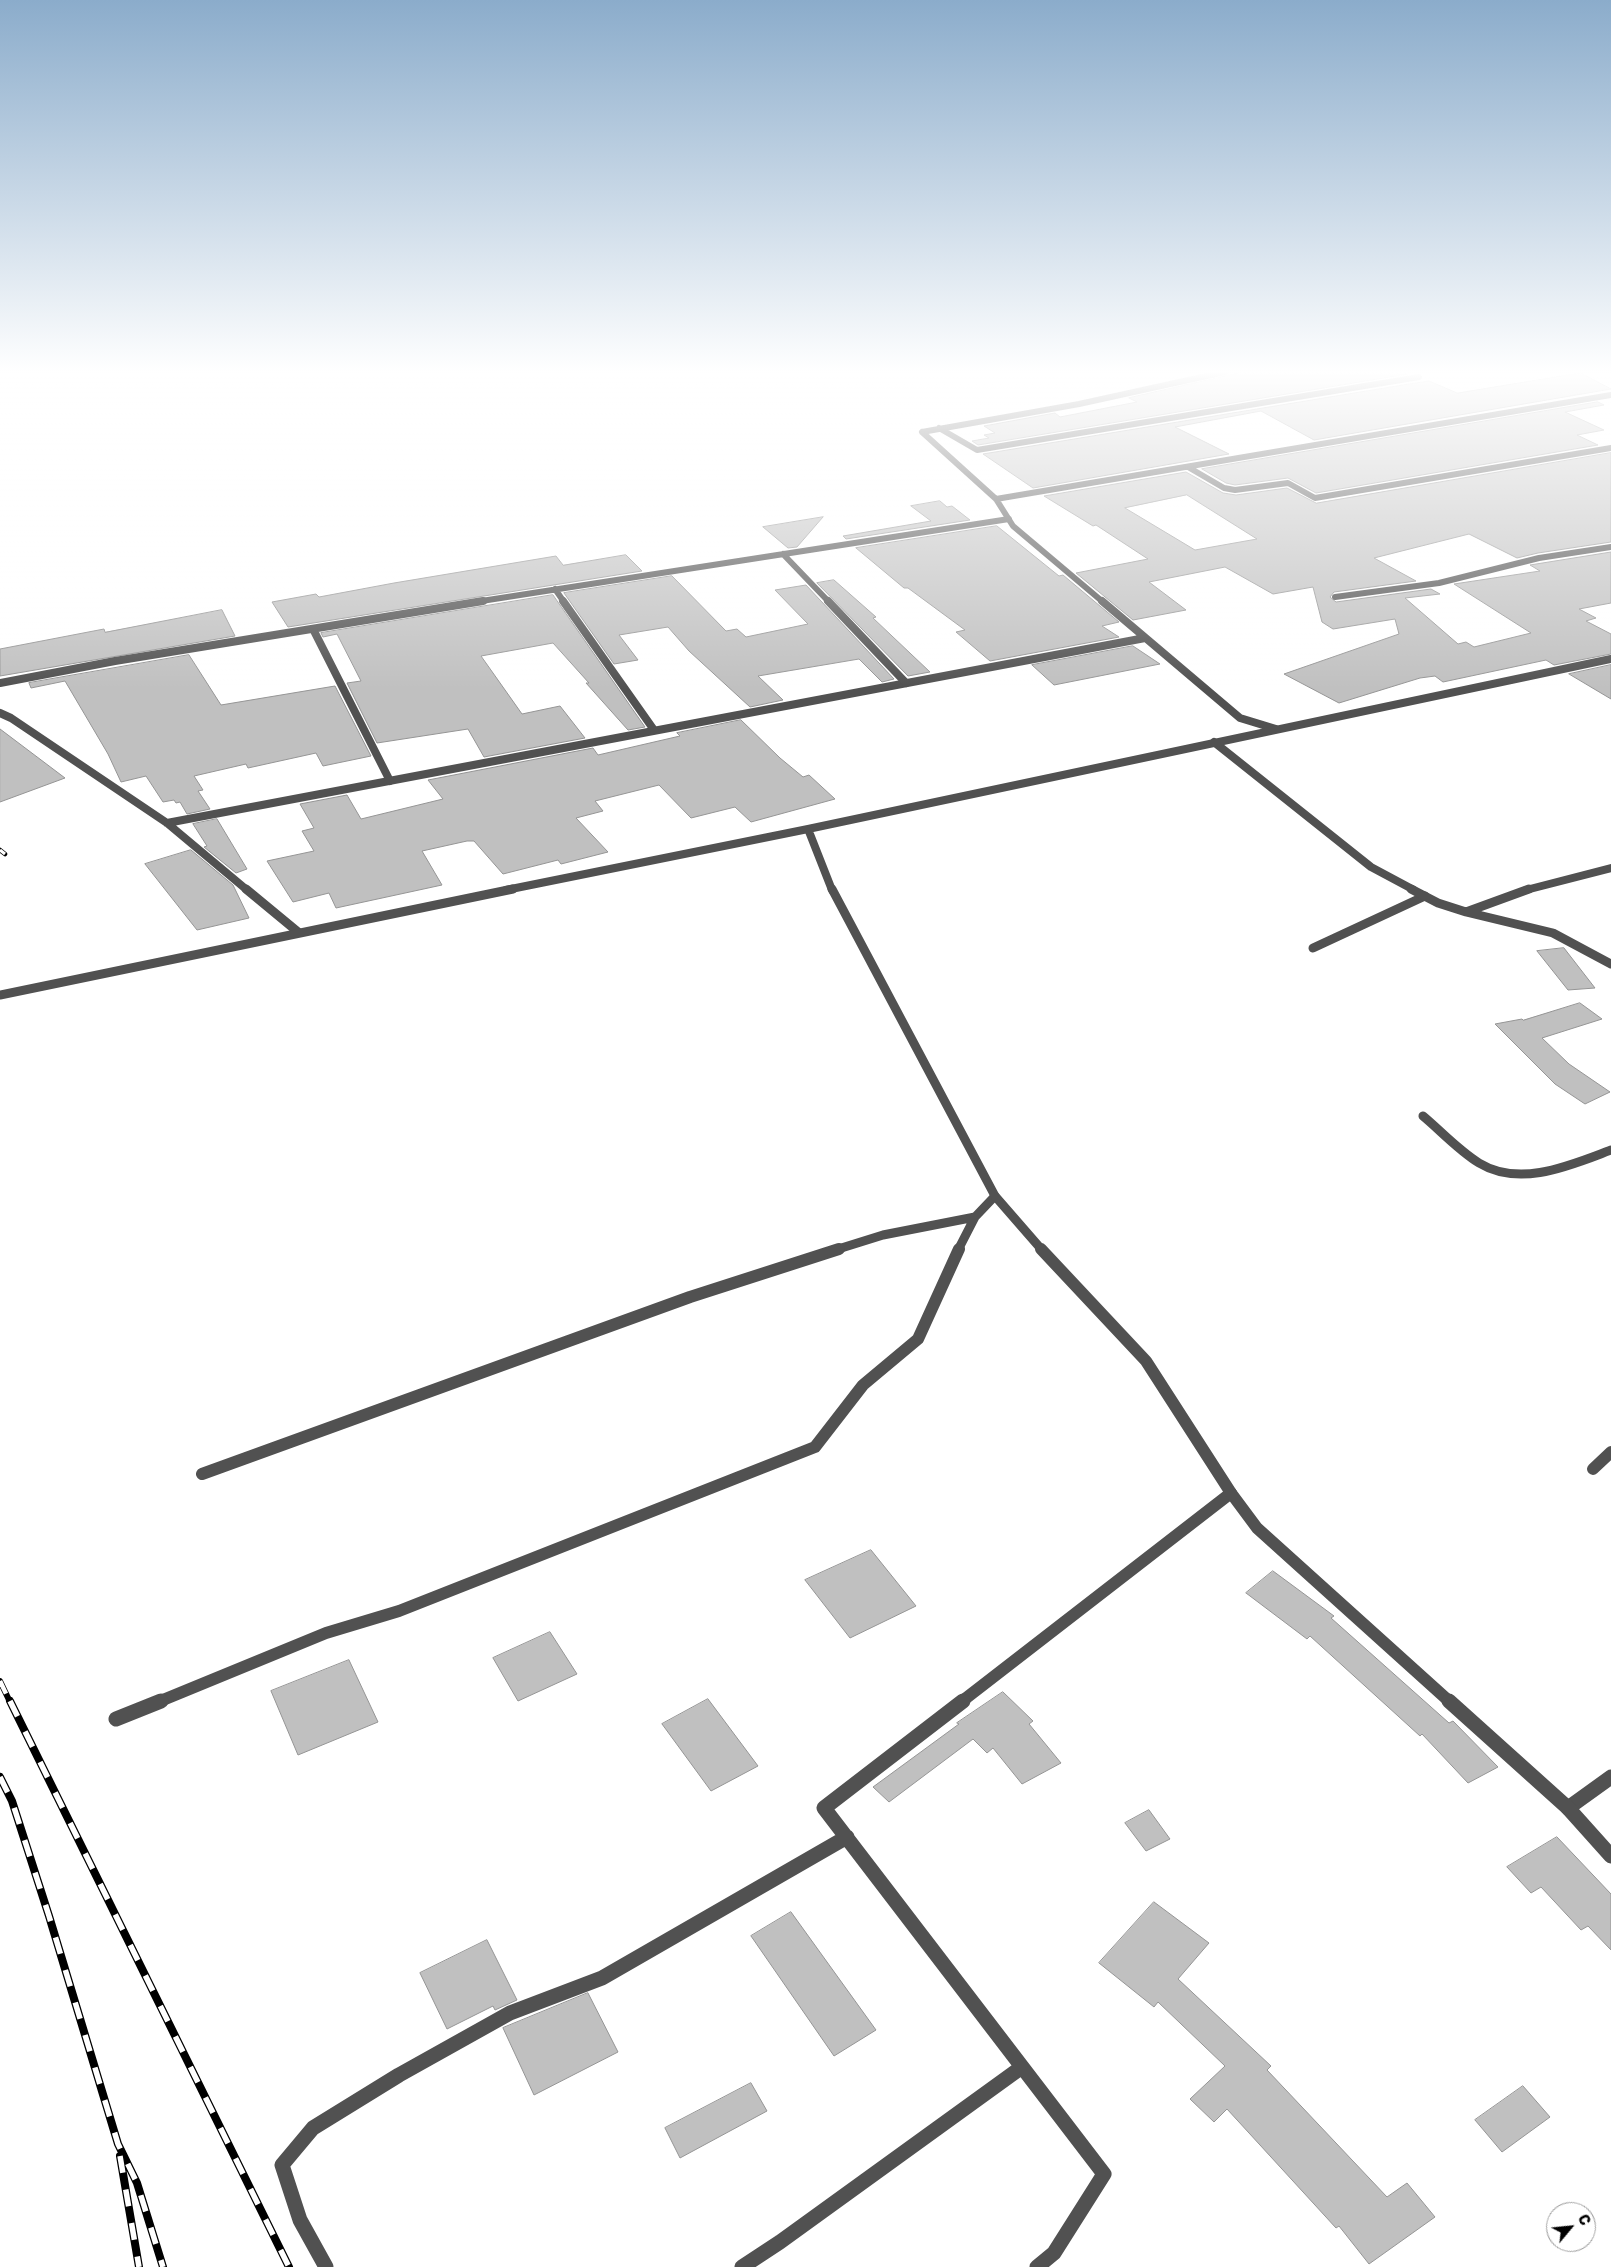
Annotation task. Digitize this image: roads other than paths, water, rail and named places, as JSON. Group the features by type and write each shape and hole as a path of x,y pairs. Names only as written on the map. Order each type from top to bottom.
{"street":[{"path":"973,478 996,498 1013,526 1240,718 1276,729"},
{"path":"996,498 1121,478"},
{"path":"1207,478 1224,488 1235,490 1288,483 1315,498 1435,478"},
{"path":"0,683 115,661 555,589 1009,519"},
{"path":"1335,596 1439,583 1540,558 1611,547"},
{"path":"783,554 906,683"},
{"path":"555,589 654,730"},
{"path":"312,629 390,781"},
{"path":"167,823 1146,638"},
{"path":"0,995 298,932 808,829 1611,659"},
{"path":"0,713 11,718 167,823 298,932"},
{"path":"1214,742 1371,866 1425,896 1466,912 1553,934 1611,964"},
{"path":"808,829 836,899 995,1196 1054,1264 1146,1361 1231,1493 1257,1528 1568,1808 1611,1856"},
{"path":"1466,912 1528,889 1611,868"},
{"path":"1313,948 1425,896"},
{"path":"1423,1116 1480,1164 1509,1176 1562,1169 1611,1150"},
{"path":"116,1719 326,1633 399,1611 815,1447 863,1385 918,1339 975,1217 995,1196"},
{"path":"202,1474 690,1297 883,1235 975,1217"},
{"path":"1593,1469 1611,1452"},
{"path":"1037,2267 1054,2253 1104,2174 824,1808 1231,1493"},
{"path":"1568,1808 1611,1776"},
{"path":"326,2267 300,2220 282,2165 313,2128 399,2075 510,2013 602,1978 846,1837"},
{"path":"742,2267 780,2242 1022,2067"}],"railway":[{"path":"0,850 5,854"},
{"path":"0,1681 10,1702"},
{"path":"10,1701 289,2267"},
{"path":"0,1777 12,1801 49,1916 118,2144 137,2183 163,2267"},
{"path":"120,2156 139,2267"}]}
